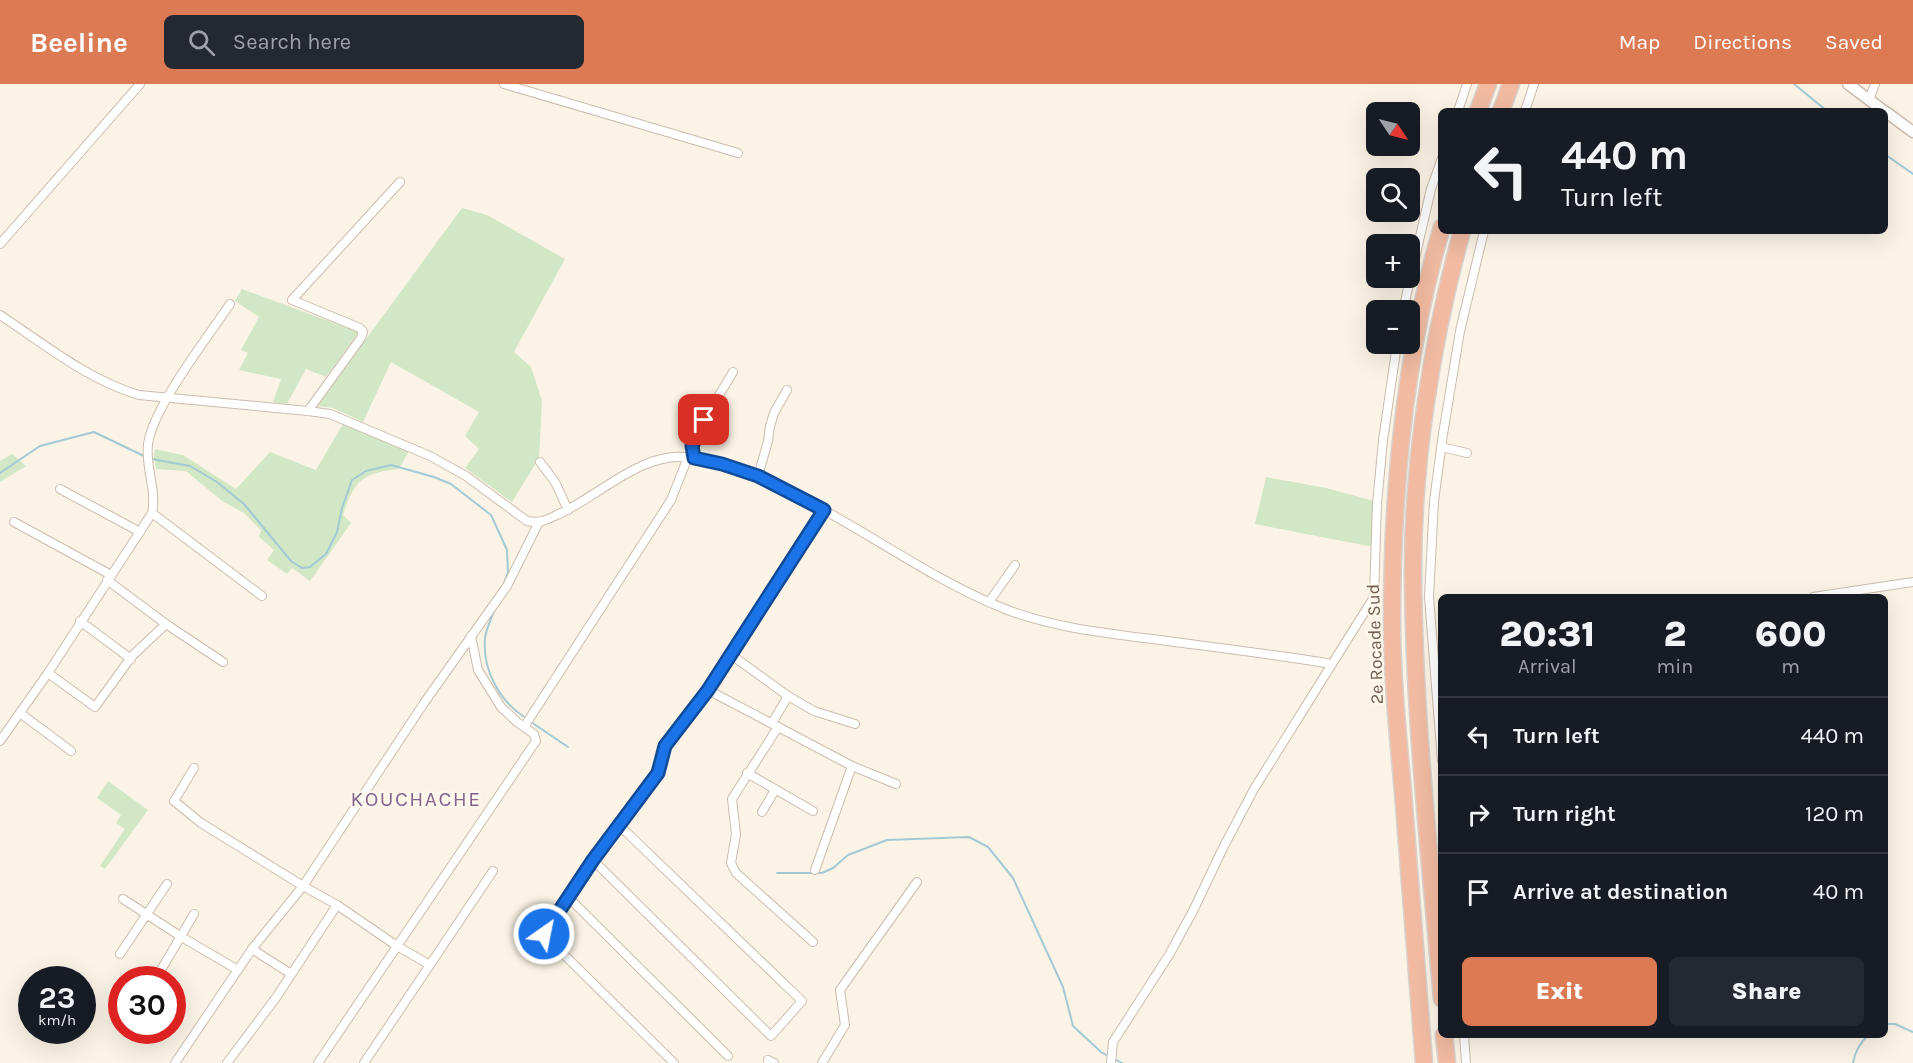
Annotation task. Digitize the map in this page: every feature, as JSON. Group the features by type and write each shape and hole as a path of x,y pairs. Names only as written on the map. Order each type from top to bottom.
{"highway":[{"path":"1479,108 1488,84"},
{"path":"1502,108 1511,84"},
{"name":"2e Rocade Sud","path":"1424,1063 1395,692 1392,623 1393,557 1397,477 1405,408 1432,257 1440,234"},
{"path":"1438,952 1421,751 1413,576 1414,521 1426,407 1446,298 1461,234"},
{"path":"1444,1038 1447,1063"}],"street":[{"path":"0,243 140,84"},
{"path":"504,84 738,153"},
{"path":"1459,108 1467,84"},
{"path":"1526,108 1534,84"},
{"path":"1848,84 1880,108"},
{"path":"1869,100 1875,84"},
{"path":"1888,114 1913,132"},
{"path":"1405,300 1431,189 1438,169"},
{"path":"308,411 362,338 363,332 360,328 292,300 400,182"},
{"path":"1438,681 1430,597 1434,501 1460,331 1483,234"},
{"path":"0,741 48,673 152,513 154,501 147,446 150,433 167,398 230,304"},
{"path":"0,315 86,372 116,388 139,395 330,414 430,456 466,476 527,521 538,524"},
{"path":"1111,1063 1113,1042 1169,955 1254,789 1374,597 1377,504 1383,440 1396,354"},
{"path":"524,728 671,500 691,457 692,446 704,420 733,372"},
{"path":"758,476 772,419 787,390"},
{"path":"1441,447 1467,453"},
{"path":"175,1063 252,949 303,886 507,586 538,524 568,510 641,466 660,458 691,457 758,476 824,510 952,586 1006,609 1056,624 1110,634 1332,664"},
{"path":"540,462 555,482 568,510"},
{"path":"60,489 140,532"},
{"path":"674,1063 544,934 593,860 658,773 665,746 708,690 824,510"},
{"path":"152,513 262,596"},
{"path":"14,522 109,578 166,624 223,662"},
{"path":"989,602 1015,565"},
{"path":"1833,594 1913,582"},
{"path":"80,621 131,659"},
{"path":"48,673 95,707 131,659 166,624"},
{"path":"318,1063 536,741 534,734 501,707 477,670 471,636"},
{"path":"730,654 788,696 814,711 855,724"},
{"path":"708,690 852,766 896,784"},
{"path":"788,696 775,725 732,799 736,834 731,863 733,868 813,942"},
{"path":"20,713 71,751"},
{"path":"815,870 852,766"},
{"path":"194,768 174,801 201,823 337,905 397,946 430,965"},
{"path":"747,773 813,811"},
{"path":"762,812 775,790"},
{"path":"593,860 771,1036 802,1001 620,826"},
{"path":"364,1063 493,871"},
{"path":"822,1063 845,1025 840,990 917,882"},
{"path":"120,954 167,884"},
{"path":"568,897 728,1056"},
{"path":"123,899 238,970"},
{"path":"227,1063 337,905"},
{"path":"163,966 194,914"},
{"path":"252,949 291,974"},
{"path":"1464,1038 1466,1063"}],"green space":[{"path":"462,208 487,215 565,259 514,352 531,367 542,401 539,458 512,502 465,468 479,449 465,436 479,412 391,362 363,422 333,408 317,406"},
{"path":"242,289 359,332 326,377 306,369 287,404 273,402 281,379 239,370 248,353 241,350 259,317 235,301"},
{"path":"343,424 409,451 399,469 368,476 356,486 343,515 351,523 310,581 292,568 287,574 267,560 274,550 259,537 261,530 244,513 222,501 186,471 156,469 155,449 183,455 236,489 270,452 316,470"},
{"path":"12,454 26,466 0,482 0,461"},
{"path":"1266,477 1326,488 1374,501 1373,547 1255,524"},
{"path":"108,781 148,810 105,869 100,866 125,829 116,823 121,815 97,798"}],"waterway":[{"path":"1794,84 1823,108"},
{"path":"1888,156 1913,174"},
{"path":"0,473 40,446 94,432 146,457"},
{"path":"152,459 190,466 217,482 244,504 291,561 302,568 310,567 326,554 337,532 342,508 352,480 366,471 391,465 434,477 451,484 491,515 507,550 508,572 503,586"},
{"path":"494,611 485,638 486,662 501,694 526,718"},
{"path":"531,722 568,747"},
{"path":"777,873 822,873 833,868 848,855 887,840 969,837 988,847 1013,878 1063,987 1073,1026 1108,1056"},
{"path":"1888,1024 1895,1024 1913,1032"},
{"path":"1853,1063 1858,1047 1866,1038"},
{"path":"1113,1058 1122,1063"}],"district":[{"name":"KOUCHACHE","path":"416,799"}],"route":[{"path":"544,934 593,860 658,773 665,746 708,690 824,510 758,476 722,464 694,458 692,446 704,420"}]}
